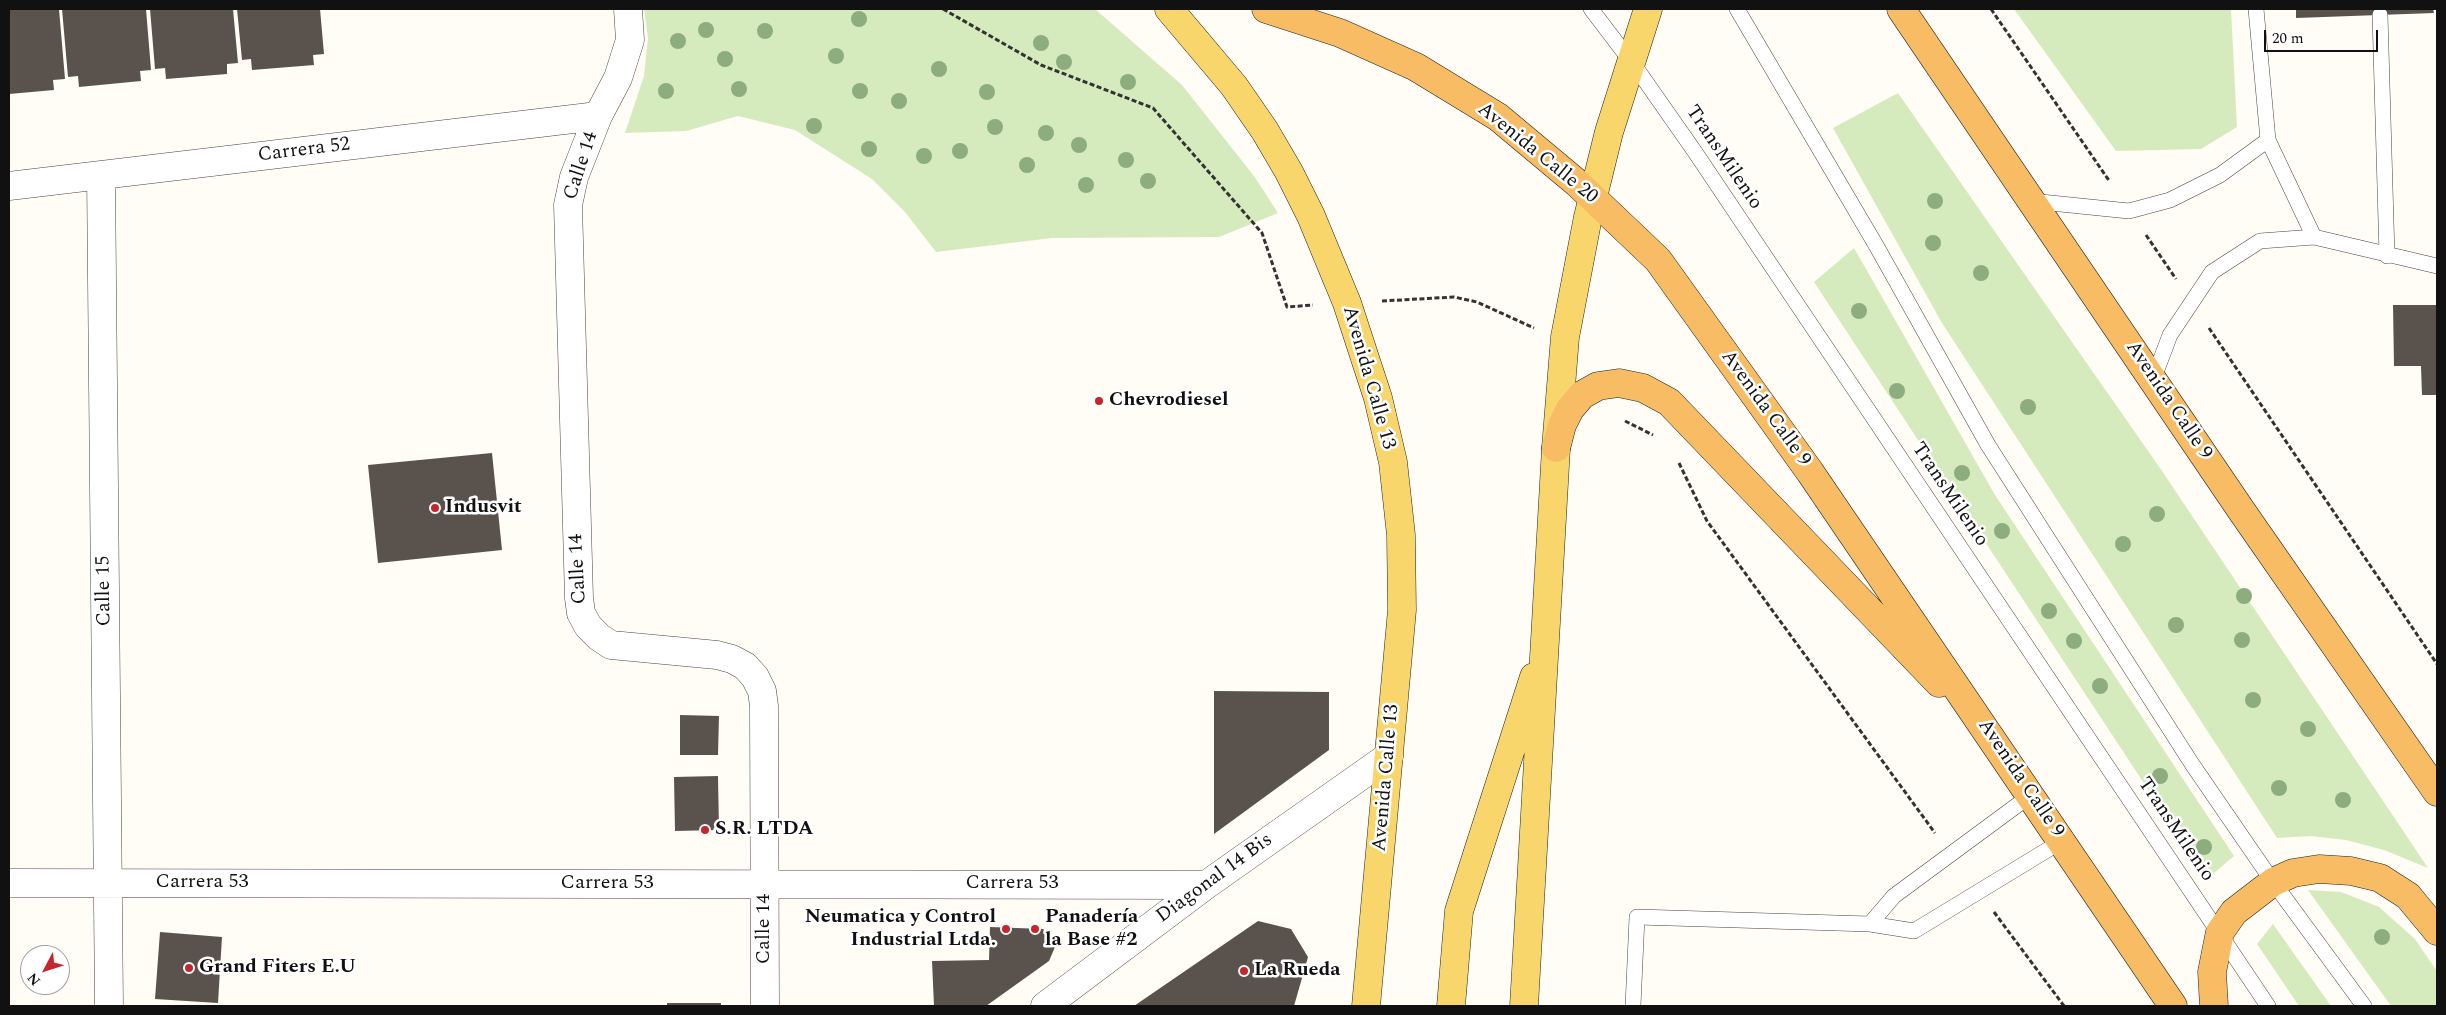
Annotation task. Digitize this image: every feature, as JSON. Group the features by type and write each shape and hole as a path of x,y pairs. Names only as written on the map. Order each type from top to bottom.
{"highway":[{"name":"Avenida Calle 20","path":"1266,9 1340,33 1416,67 1498,117 1593,198 1658,260"},
{"name":"Avenida Calle 9","path":"1901,9 2153,380 2437,792"},
{"name":"Avenida Calle 9","path":"1658,260 1810,472 2173,1006"},
{"path":"1556,448 1562,425 1570,409 1582,395 1598,386 1619,383 1643,388 1669,402 1996,744"},
{"path":"2214,1006 2212,972 2220,932 2234,912 2273,882 2293,873 2319,869 2351,871 2380,878 2408,896 2437,931"}],"main road":[{"name":"Avenida Calle 13","path":"1169,9 1234,86 1290,172 1312,216 1337,277 1378,398 1393,462 1401,535 1402,610 1366,1006"},
{"path":"1524,1006 1556,448 1564,349 1593,198 1609,132 1648,9"},
{"path":"1451,1006 1459,911 1545,643"}],"street":[{"name":"Calle 14","path":"628,9 630,40 618,78 598,116 574,177 568,205 579,598 582,613 588,626 598,638 611,645 717,655 732,659 745,666 755,677 762,691 764,706 765,1006"},
{"name":"Carrera 52","path":"9,186 598,116"},
{"name":"Calle 15","path":"101,175 109,1006"},
{"name":"Diagonal 14 Bis","path":"1045,1006 1206,884 1388,756"},
{"name":"Carrera 53","path":"9,883 1206,884"}],"lane":[{"name":"TransMilenio","path":"1591,9 1631,61 1695,152 2268,1006"},
{"path":"1736,9 1878,247 1988,445 2192,764 2273,882 2364,1006"},
{"path":"2256,9 2268,140 2314,237"},
{"path":"2380,15 2387,256"},
{"path":"2032,200 2129,211 2170,200 2220,175 2268,140"},
{"path":"2153,380 2170,334 2212,272 2260,242 2314,237 2387,256 2437,266"},
{"path":"1870,924 1894,896 2031,795"},
{"path":"1633,1006 1637,917 1870,924 1914,931 2062,841"}],"path":[{"path":"942,9 1041,64 1153,108 1262,233 1287,307"},
{"path":"1991,9 2437,664"},
{"path":"1454,297 1477,302 1516,318 1554,340 1564,349"},
{"path":"1620,413 1625,421 1656,436"},
{"path":"1675,457 1707,521 1951,855"},
{"path":"1979,892 2064,1006"}],"green space":[{"path":"644,9 1095,9 1182,85 1254,176 1278,213 1219,237 1052,238 936,252 905,212 872,179 795,130 738,116 686,131 625,133 644,76 648,38"},
{"path":"2014,9 2231,9 2237,127 2201,149 2116,151"},
{"path":"1898,93 2160,468 2428,868 2384,850 2346,840 2311,836 2277,838 1942,323 1833,128"},
{"path":"1854,248 1995,495 2234,856 2207,879 1814,282"},
{"path":"2308,890 2341,892 2379,907 2415,939 2437,971 2437,1006 2391,1006"},
{"path":"2273,924 2331,1006 2299,1006 2257,944"}],"building":[{"path":"9,9 59,9 65,79 53,80 54,90 9,94"},
{"path":"62,9 146,9 151,70 140,71 141,81 79,87 78,76 68,77"},
{"path":"150,9 233,9 238,63 227,64 227,74 166,79 165,68 155,69"},
{"path":"237,9 320,9 324,54 313,55 314,65 252,70 251,59 242,60"},
{"path":"2296,9 2433,9 2434,13 2296,18"},
{"path":"2393,305 2437,305 2437,395 2422,395 2421,366 2394,366"},
{"name":"Indusvit","path":"492,453 502,550 378,563 368,465"},
{"path":"1214,691 1329,692 1329,750 1214,834"},
{"path":"680,715 719,716 718,755 680,755"},
{"path":"718,776 719,830 675,831 674,777"},
{"name":"La Rueda","path":"1258,921 1291,929 1308,957 1294,1006 1134,1006"},
{"path":"990,927 1043,929 1051,935 1055,947 1049,961 986,1006 934,1006 932,961 989,960"},
{"name":"Grand Fiters E.U","path":"160,932 222,937 218,1003 155,999"},
{"path":"667,1003 721,1003 721,1006 667,1006"}],"place":[{"name":"Chevrodiesel","path":"1099,401"},
{"name":"Indusvit","path":"435,508"},
{"name":"S.R. LTDA","path":"705,830"},
{"name":"Neumatica y Control Industrial Ltda.","path":"1006,929"},
{"name":"Panadería la Base #2","path":"1035,929"},
{"name":"Grand Fiters E.U","path":"189,968"},
{"name":"La Rueda","path":"1244,971"}]}
